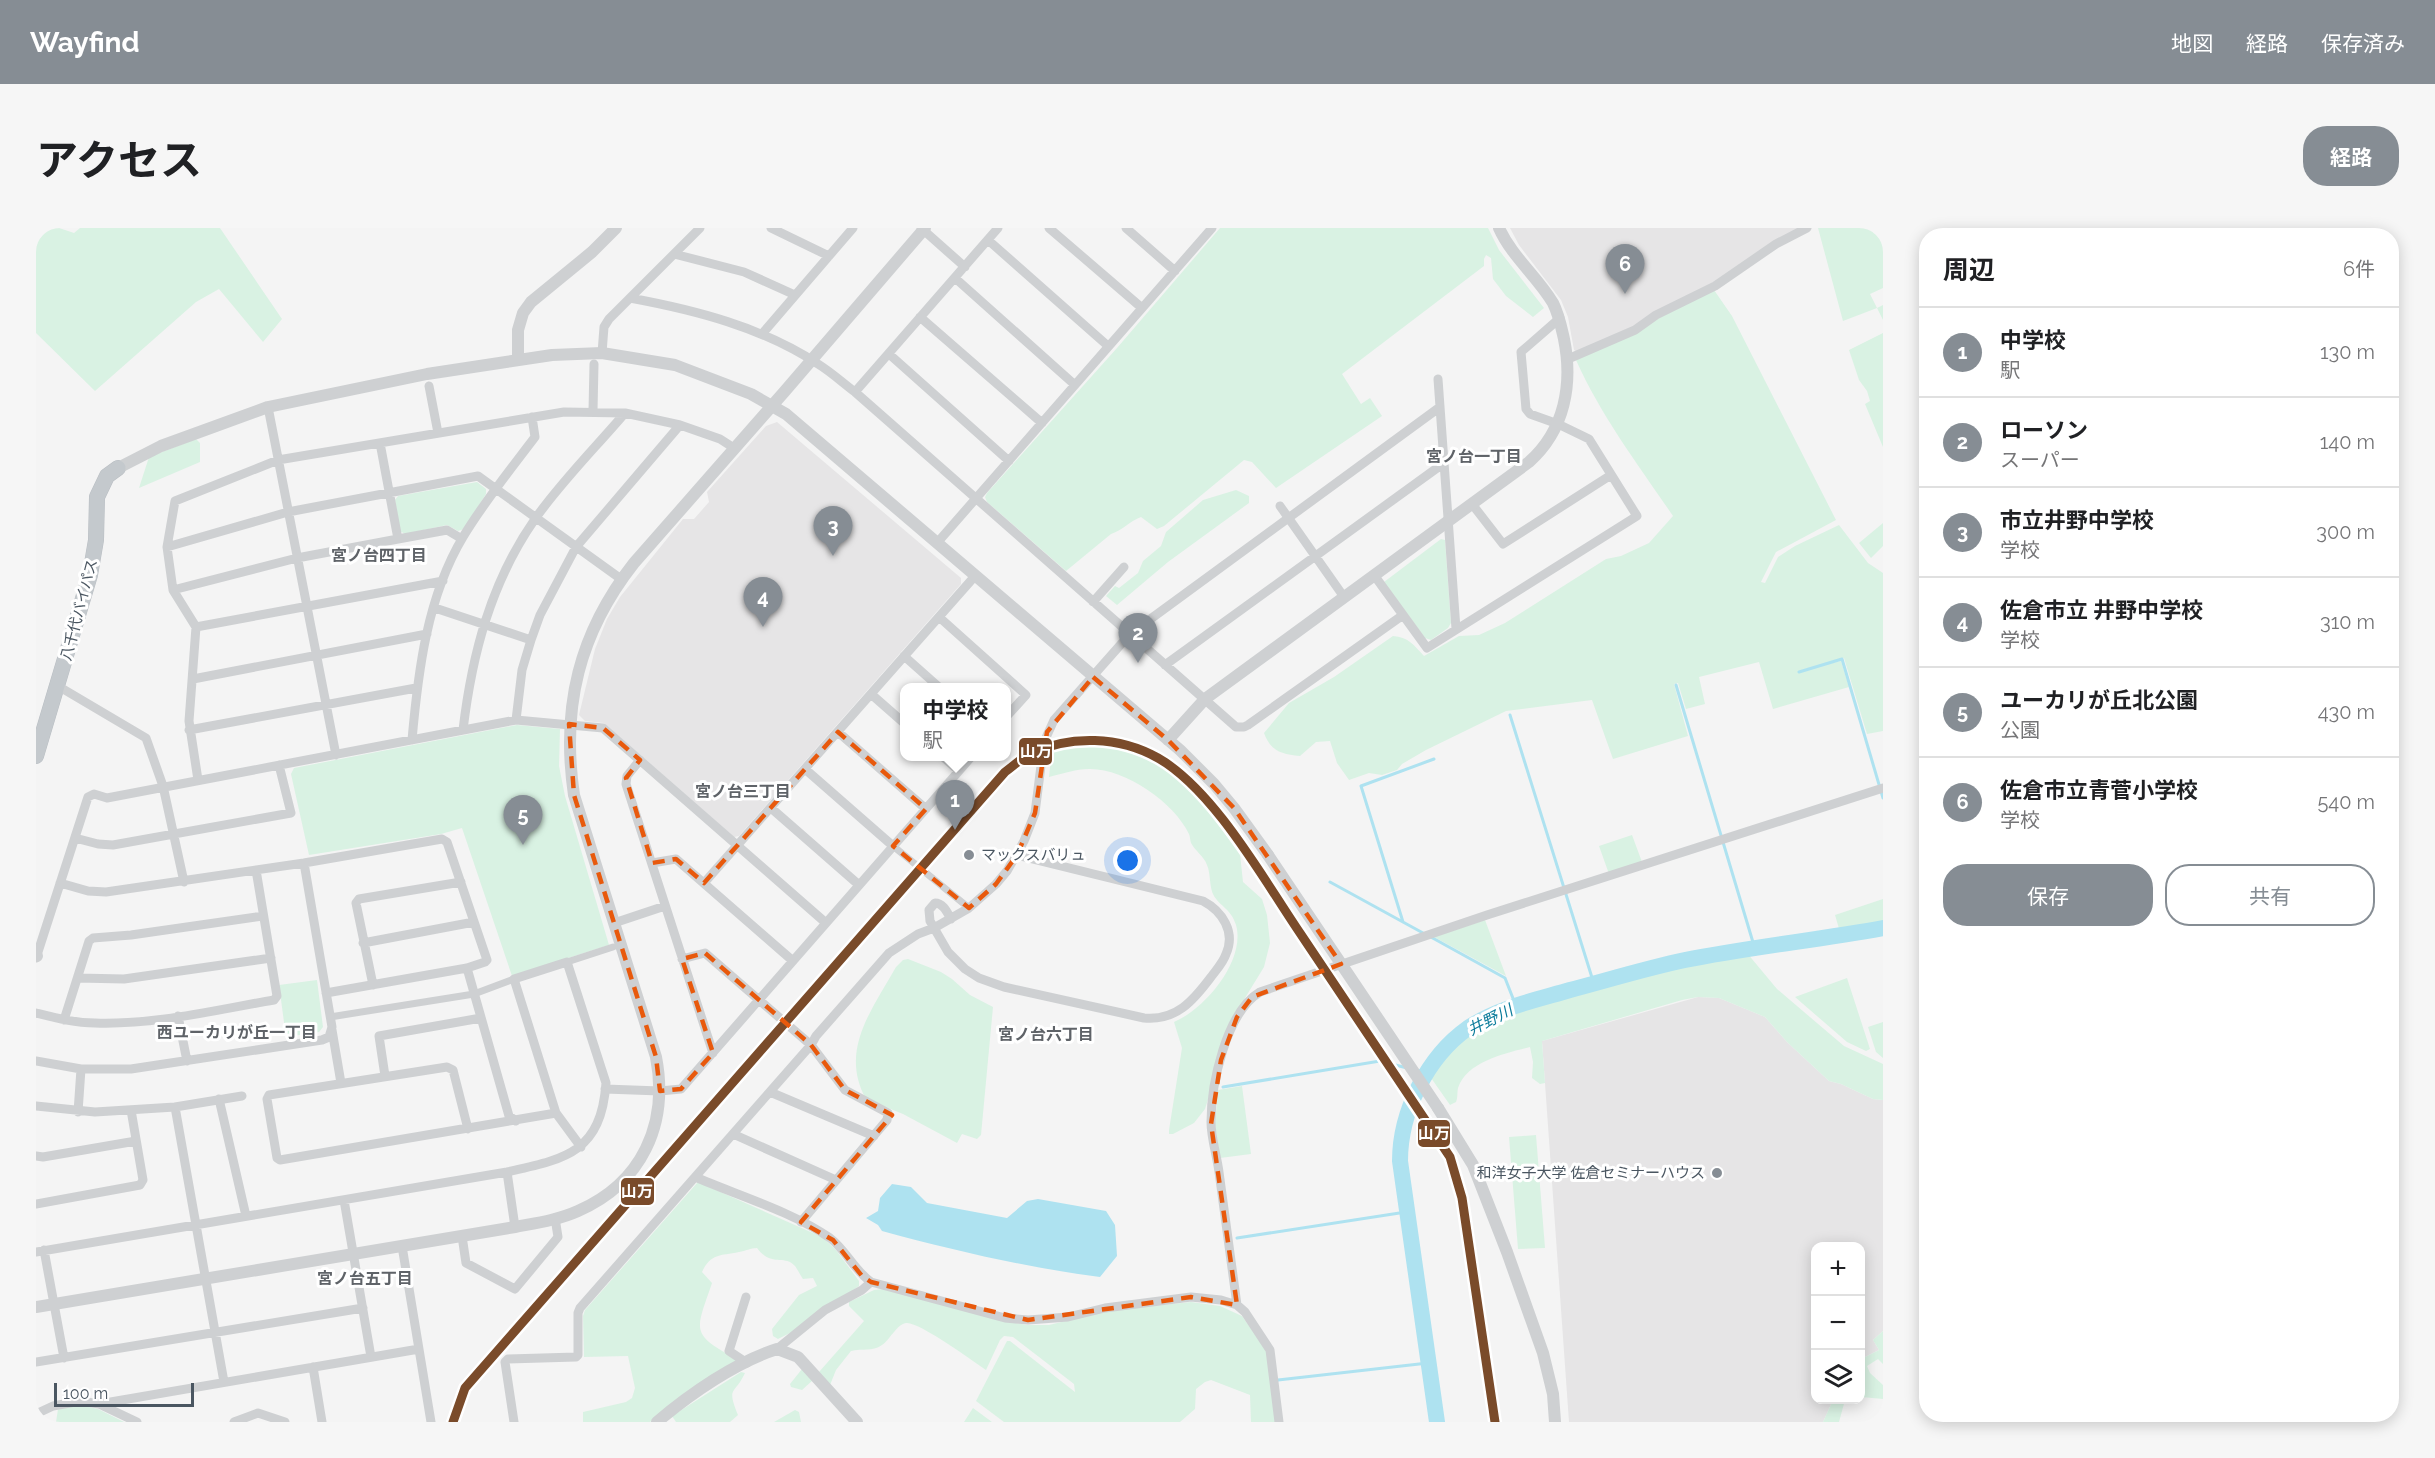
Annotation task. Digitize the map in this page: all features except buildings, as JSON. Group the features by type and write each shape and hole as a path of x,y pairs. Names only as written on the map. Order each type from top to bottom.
{"highway":[{"name":"八千代バイパス","path":"36,756 94,560 97,496 107,476 118,468"}],"street":[{"path":"518,359 518,330 531,302 592,252 616,228"},
{"path":"771,228 829,256"},
{"path":"762,334 853,228"},
{"path":"855,392 998,228"},
{"path":"1049,228 1142,308"},
{"path":"1126,228 1174,270"},
{"path":"1168,740 1204,699 1535,456 1558,424 1566,396 1568,359 1560,318 1547,295 1512,252 1499,228"},
{"path":"1568,359 1635,330 1656,315 1715,286 1776,244 1807,228"},
{"path":"36,1306 515,1227 555,1218 591,1205 606,1196 627,1176 644,1153 655,1129 660,1091 656,1057 574,795 570,766 569,724 575,685 586,645 599,615 621,579 923,229 965,267"},
{"path":"602,353 604,327 609,319 674,254 694,230"},
{"path":"937,543 1142,308 1206,230"},
{"path":"988,240 1108,346"},
{"path":"674,254 744,272 795,295"},
{"path":"954,278 1075,385"},
{"path":"630,298 718,318 762,334 811,360 855,392 1236,727 1244,728 1403,615"},
{"path":"921,317 1042,423"},
{"path":"1374,576 1427,648 1637,516 1589,439 1530,414 1526,409 1521,352 1560,318"},
{"path":"118,468 161,446 268,407 427,374 518,359 602,353 675,365 731,385 773,405 1168,740 1214,784 1234,808 1438,1108 1473,1165 1543,1353 1553,1394 1555,1422"},
{"path":"889,354 1009,461"},
{"path":"593,411 594,364"},
{"path":"1438,379 1456,629"},
{"path":"429,386 438,433"},
{"path":"268,407 336,755"},
{"path":"514,1422 505,1362 508,1359 576,1357 578,1355 580,1308 811,1045 816,1036 879,962 918,934 934,928 969,908 996,884 1017,855 1030,826 1039,785 1044,742 1054,720 1130,634 1440,407"},
{"path":"198,780 189,730 196,627 173,590 167,547 175,501 278,460 564,412 625,413 680,425 720,440 734,448"},
{"path":"463,730 468,692 483,624 497,587 536,518 625,413"},
{"path":"412,740 416,688 427,634 443,580 462,538 535,437 532,417"},
{"path":"516,720 522,670 549,595 576,547 680,425"},
{"path":"380,443 398,538"},
{"path":"1165,665 1444,463"},
{"path":"1472,504 1503,544 1611,475"},
{"path":"167,547 288,512 478,476 621,579"},
{"path":"1280,506 1344,597"},
{"path":"173,590 297,558 398,538 447,530 462,538"},
{"path":"1093,602 1124,567"},
{"path":"704,883 975,576"},
{"path":"196,627 443,580"},
{"path":"435,608 531,640"},
{"path":"939,617 1026,695 1011,712"},
{"path":"193,679 427,634"},
{"path":"904,656 935,683"},
{"path":"58,686 142,734 150,744 163,786 184,882"},
{"path":"189,730 416,688"},
{"path":"871,694 900,719"},
{"path":"36,957 88,797 94,794 107,798 516,720 603,728 826,923"},
{"path":"838,732 926,809"},
{"path":"640,760 627,776 626,784 713,1053"},
{"path":"948,761 959,771"},
{"path":"605,1089 660,1091 681,1089 968,761"},
{"path":"75,838 98,844 113,844 291,813 279,765"},
{"path":"805,769 893,846 969,908"},
{"path":"1237,1305 1211,1124 1216,1080 1221,1060 1237,1017 1252,997 1260,992 1476,919 1883,788"},
{"path":"771,808 859,885"},
{"path":"60,883 88,891 106,892 184,882 441,839 447,842 487,960 467,968 326,993"},
{"path":"951,919 943,906 934,903 929,915 934,928 948,952 972,974 990,983 1144,1018 1167,1016 1188,1006 1225,957 1229,937 1225,921 1216,909 1203,901 1017,855"},
{"path":"651,863 676,859 793,961"},
{"path":"304,863 341,1083"},
{"path":"36,1013 64,1020 119,1023 274,1000 277,996 256,870"},
{"path":"373,986 356,903 358,899 461,882"},
{"path":"620,921 665,906"},
{"path":"64,1020 89,941 93,938 131,935 263,916"},
{"path":"363,943 474,922"},
{"path":"331,1022 474,994 613,947"},
{"path":"682,959 705,953 811,1045 845,1090 888,1113 888,1120 801,1222"},
{"path":"78,978 124,979 271,958"},
{"path":"64,1358 54,1304 40,1251 507,1172 557,1160 581,1148 598,1118 605,1089 605,1077 567,962"},
{"path":"467,968 509,1116 516,1121"},
{"path":"514,980 556,1113 581,1148"},
{"path":"178,1016 187,1061"},
{"path":"385,1076 379,1036 481,1018"},
{"path":"36,1061 81,1069 131,1069 322,1040 329,1036 331,1022"},
{"path":"468,1129 453,1070 447,1067 269,1095 267,1099 277,1158 280,1160 468,1129 516,1121 556,1113"},
{"path":"78,1112 81,1069"},
{"path":"770,1092 874,1136"},
{"path":"36,1106 78,1112 131,1110 175,1107 242,1096"},
{"path":"219,1099 246,1216"},
{"path":"175,1107 225,1382"},
{"path":"36,1204 140,1185 143,1180 131,1110"},
{"path":"733,1134 837,1180"},
{"path":"36,1156 43,1158 136,1141"},
{"path":"507,1172 515,1227"},
{"path":"695,1177 801,1222 833,1240 856,1269 871,1282 1005,1318 1028,1320 1068,1317 1106,1308 1191,1297 1221,1300 1237,1305 1245,1312 1270,1350 1280,1422"},
{"path":"344,1200 371,1357"},
{"path":"462,1236 466,1263 515,1289 558,1237 555,1218"},
{"path":"402,1246 431,1422"},
{"path":"657,1422 678,1404 747,1363 777,1349 825,1310 862,1290 871,1282"},
{"path":"746,1297 729,1351 747,1363"},
{"path":"36,1362 363,1308"},
{"path":"99,1404 419,1349"},
{"path":"777,1349 798,1357 857,1422"},
{"path":"313,1367 322,1422"},
{"path":"37,1416 53,1406 81,1401 99,1404 137,1422"},
{"path":"234,1422 258,1413 285,1422"}],"highlighted area":[{"path":"1093,677 1168,740 1234,808 1341,964 1252,997 1237,1017 1221,1060 1211,1124 1237,1305 1191,1297 1028,1320 871,1282 862,1276 833,1240 801,1222 892,1115 845,1090 811,1045 705,953 682,959 713,1053 681,1089 660,1091 656,1057 574,795 569,724 603,728 640,760 626,778 652,863 676,859 704,883 838,732 926,809 893,846 969,908 996,884 1017,855 1035,813 1047,732"}],"shaded area":[{"path":"1510,228 1801,228 1714,283 1634,327 1577,352 1574,350 1568,317 1561,300 1519,245"},
{"path":"777,422 961,578 961,584 739,836 734,837 604,723 585,721 579,715 595,649 607,619 620,597 683,519 694,519 709,502 707,492 766,426"},
{"name":"和洋女子大学 佐倉セミナーハウス","path":"1698,997 1719,998 1765,1017 1787,1042 1829,1081 1873,1099 1883,1100 1883,1331 1873,1340 1879,1350 1865,1357 1865,1242 1811,1242 1811,1404 1831,1404 1823,1422 1569,1422 1542,1041"}],"green space":[{"path":"36,228 59,228 74,233 80,228 220,228 282,319 263,342 219,289 196,302 95,391 36,333"},
{"path":"1220,228 1488,228 1499,250 1544,308 1533,317 1506,296 1493,279 1491,258 1486,255 1484,266 1342,374 1361,404 1370,398 1382,416 1276,488 1252,462 1244,460 1164,526 1157,529 1141,517 1111,534 1066,571 987,502 985,497"},
{"path":"1818,228 1878,228 1883,238 1883,288 1870,294 1877,308 1843,321"},
{"path":"1714,290 1732,316 1836,520 1776,552 1761,582 1765,583 1778,557 1795,546 1839,525 1868,563 1883,573 1883,731 1867,734 1844,658 1798,671 1841,661 1849,687 1773,709 1759,662 1699,677 1705,704 1686,709 1678,683 1674,684 1688,736 1613,759 1592,700 1506,711 1426,750 1402,764 1397,770 1382,775 1369,773 1349,780 1337,763 1330,741 1316,742 1300,756 1283,753 1274,748 1264,733 1289,703 1334,677 1393,636 1407,640 1424,656 1459,636 1479,635 1505,623 1606,559 1621,556 1649,543 1673,516 1609,421 1576,360"},
{"path":"1883,305 1883,320 1877,308"},
{"path":"1883,333 1883,447 1865,404 1870,401 1867,391 1859,380 1849,350"},
{"path":"196,439 200,443 200,462 139,488 149,457"},
{"path":"477,482 486,489 486,494 464,529 458,531 447,525 405,534 400,531 395,500 398,496"},
{"path":"1236,490 1249,496 1249,503 1168,562 1117,605 1106,596 1115,586 1119,588 1138,573 1143,561 1161,546 1166,532 1203,500"},
{"path":"1883,523 1883,546 1871,558 1859,543"},
{"path":"1441,539 1445,540 1451,623 1448,628 1431,640 1425,638 1384,582"},
{"path":"517,725 560,729 559,766 565,796 609,945 512,976 462,828 441,834 309,855 291,774 294,768"},
{"path":"1091,743 1120,747 1140,753 1156,761 1177,777 1199,799 1240,854 1243,882 1262,899 1267,915 1270,943 1264,967 1234,1016 1205,1109 1194,1123 1173,1134 1169,1134 1169,1130 1182,1048 1174,1022 1186,1016 1210,995 1229,968 1235,953 1236,925 1229,912 1214,896 1206,862 1191,843 1182,822 1160,799 1132,781 1103,770 1079,770 1049,777 1052,749"},
{"path":"1632,835 1642,862 1609,874 1599,846"},
{"path":"1883,899 1883,923 1840,932 1835,915"},
{"path":"1485,920 1506,976 1434,937"},
{"path":"1747,953 1777,989 1844,1046 1883,1064 1883,1100 1873,1099 1829,1081 1787,1042 1765,1017 1719,998 1698,997 1682,1000 1542,1041 1545,1083 1540,1084 1532,1078 1533,1062 1530,1047 1489,1060 1470,1071 1458,1088 1456,1102 1450,1105 1429,1075 1469,1033 1482,1024 1515,1009 1685,963"},
{"path":"908,959 941,972 970,995 993,1007 981,1135 977,1139 962,1134 957,1143 903,1114 866,1099 859,1081 856,1064 857,1047 862,1031 896,967 903,960"},
{"path":"1847,978 1870,1049 1866,1051 1847,1042 1795,997"},
{"path":"317,980 323,1027 319,1032 286,1037 279,985"},
{"path":"1883,1022 1883,1058 1876,1052 1868,1027"},
{"path":"1242,1086 1251,1154 1220,1158 1215,1124 1218,1090"},
{"path":"1536,1135 1545,1248 1518,1249 1509,1137"},
{"path":"698,1182 822,1237 836,1250 859,1281 859,1286 778,1339 773,1336 772,1329 799,1295 817,1286 813,1278 803,1279 791,1263 768,1258 757,1248 713,1258 702,1272 712,1283 702,1312 701,1330 711,1344 738,1360 677,1400 650,1422 583,1422 583,1412 626,1402 632,1398 635,1388 628,1356 584,1357 583,1316 585,1310"},
{"path":"883,1289 1027,1325 1049,1325 1107,1311 1191,1302 1220,1306 1242,1316 1267,1351 1276,1422 1251,1422 1250,1395 1211,1380 1196,1389 1195,1409 1180,1422 1004,1422 976,1401 1007,1341 1075,1392 1074,1384 1013,1337 1004,1336 1000,1340 986,1370 922,1328 906,1323 902,1324 885,1343 878,1347 851,1351 836,1370 830,1385 819,1372 864,1321 849,1306 849,1302 874,1290"},
{"path":"1883,1331 1883,1364 1878,1359 1867,1366 1870,1373 1883,1385 1883,1399 1865,1397 1865,1357 1879,1350 1873,1340"},
{"path":"802,1369 813,1380 802,1390 791,1387 790,1384"},
{"path":"741,1372 745,1373 732,1395 738,1415 730,1422 676,1422 672,1416"},
{"path":"1831,1404 1844,1404 1839,1422 1823,1422"},
{"path":"80,1405 98,1409 124,1422 56,1422 58,1409"},
{"path":"973,1408 992,1422 964,1422"},
{"path":"795,1410 799,1412 801,1422 774,1422"}],"water":[{"path":"892,1184 911,1187 927,1203 1007,1218 1027,1201 1038,1199 1106,1211 1115,1225 1117,1256 1100,1277 990,1258 882,1231 878,1225 866,1218 878,1211 880,1198"}],"waterway":[{"path":"1799,672 1842,659 1883,798"},
{"path":"1676,685 1755,949"},
{"path":"1510,715 1594,984"},
{"path":"1403,922 1361,786 1434,759"},
{"path":"1330,882 1423,933"},
{"name":"井野川","path":"1437,1422 1400,1161 1401,1142 1411,1105 1428,1070 1440,1054 1453,1040 1480,1021 1504,1010 1544,997 1685,960 1883,928"},
{"path":"1429,936 1505,978 1516,1006"},
{"path":"1223,1087 1380,1061 1407,1068"},
{"path":"1416,1070 1427,1072"},
{"path":"1237,1238 1406,1212"},
{"path":"1278,1380 1428,1363"}],"transit line":[{"name":"山万","path":"453,1422 465,1388 1005,772 1031,753 1046,747 1095,740 1127,745 1158,758 1199,791 1218,813 1254,863 1450,1157 1462,1198 1495,1422"}],"place":[{"name":"佐倉市立青菅小学校","path":"1625,294"},
{"name":"市立井野中学校","path":"833,556"},
{"name":"佐倉市立 井野中学校","path":"763,627"},
{"name":"ローソン","path":"1138,663"},
{"name":"中学校","path":"955,830"},
{"name":"ユーカリが丘北公園","path":"523,845"},
{"name":"マックスバリュ","path":"969,855"},
{"name":"和洋女子大学 佐倉セミナーハウス","path":"1717,1173"}],"district":[{"name":"宮ノ台一丁目","path":"1474,456"},
{"name":"宮ノ台四丁目","path":"379,555"},
{"name":"宮ノ台三丁目","path":"743,791"},
{"name":"西ユーカリが丘一丁目","path":"237,1032"},
{"name":"宮ノ台六丁目","path":"1046,1034"},
{"name":"宮ノ台五丁目","path":"365,1278"}]}
